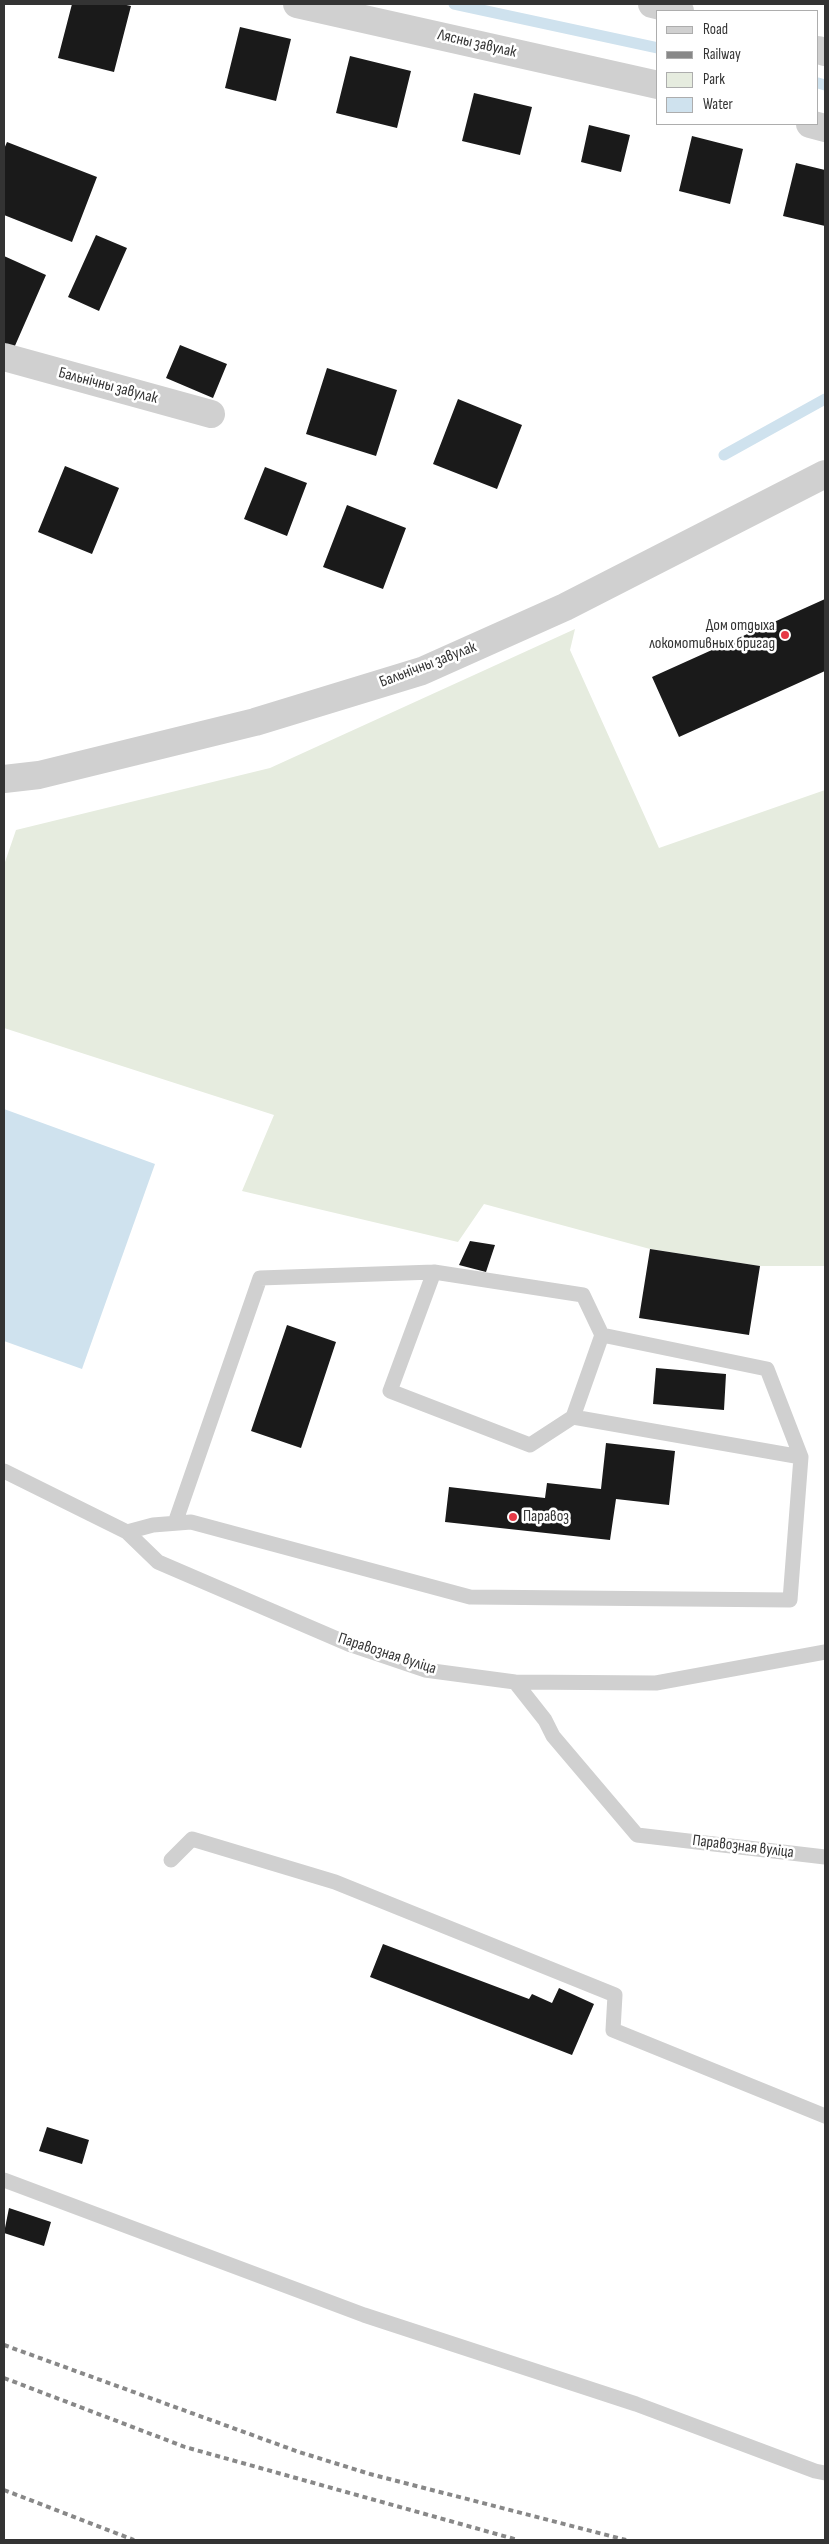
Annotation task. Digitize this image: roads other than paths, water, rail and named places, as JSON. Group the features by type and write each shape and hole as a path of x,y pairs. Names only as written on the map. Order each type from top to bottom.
{"street":[{"name":"Лясны завулак","path":"297,4 656,85"},
{"name":"Бальнічны завулак","path":"4,357 211,414"},
{"name":"Бальнічны завулак","path":"4,778 40,775 255,722 422,671 564,608 825,474"}],"lane":[{"path":"175,1523 260,1278 434,1272 583,1295 602,1335 574,1417 530,1445 390,1391 434,1272"},
{"path":"127,1532 153,1525 191,1522 470,1597 790,1600 801,1457 767,1369 602,1335"},
{"path":"574,1417 801,1457"},
{"name":"Паравозная вуліца","path":"4,1471 127,1532 158,1562 351,1645 424,1670 515,1682 545,1720 553,1736 637,1835 825,1857"},
{"path":"515,1682 656,1683 825,1652"},
{"path":"171,1860 192,1838 335,1882 615,1995 613,2030 825,2116"},
{"path":"4,2180 364,2315 636,2404 815,2471 825,2473"}],"water":[{"path":"4,1109 155,1164 82,1369 4,1341"}],"waterway":[{"path":"454,4 656,48"},
{"path":"819,83 825,85"},
{"path":"724,455 825,399"}],"railway":[{"path":"4,2345 299,2452 370,2474 626,2540"},
{"path":"4,2378 185,2447 518,2540"},
{"path":"4,2490 134,2540"}],"place":[{"name":"Дом отдыха локомотивных бригад","path":"785,635"},
{"name":"Паравоз","path":"513,1517"}]}
